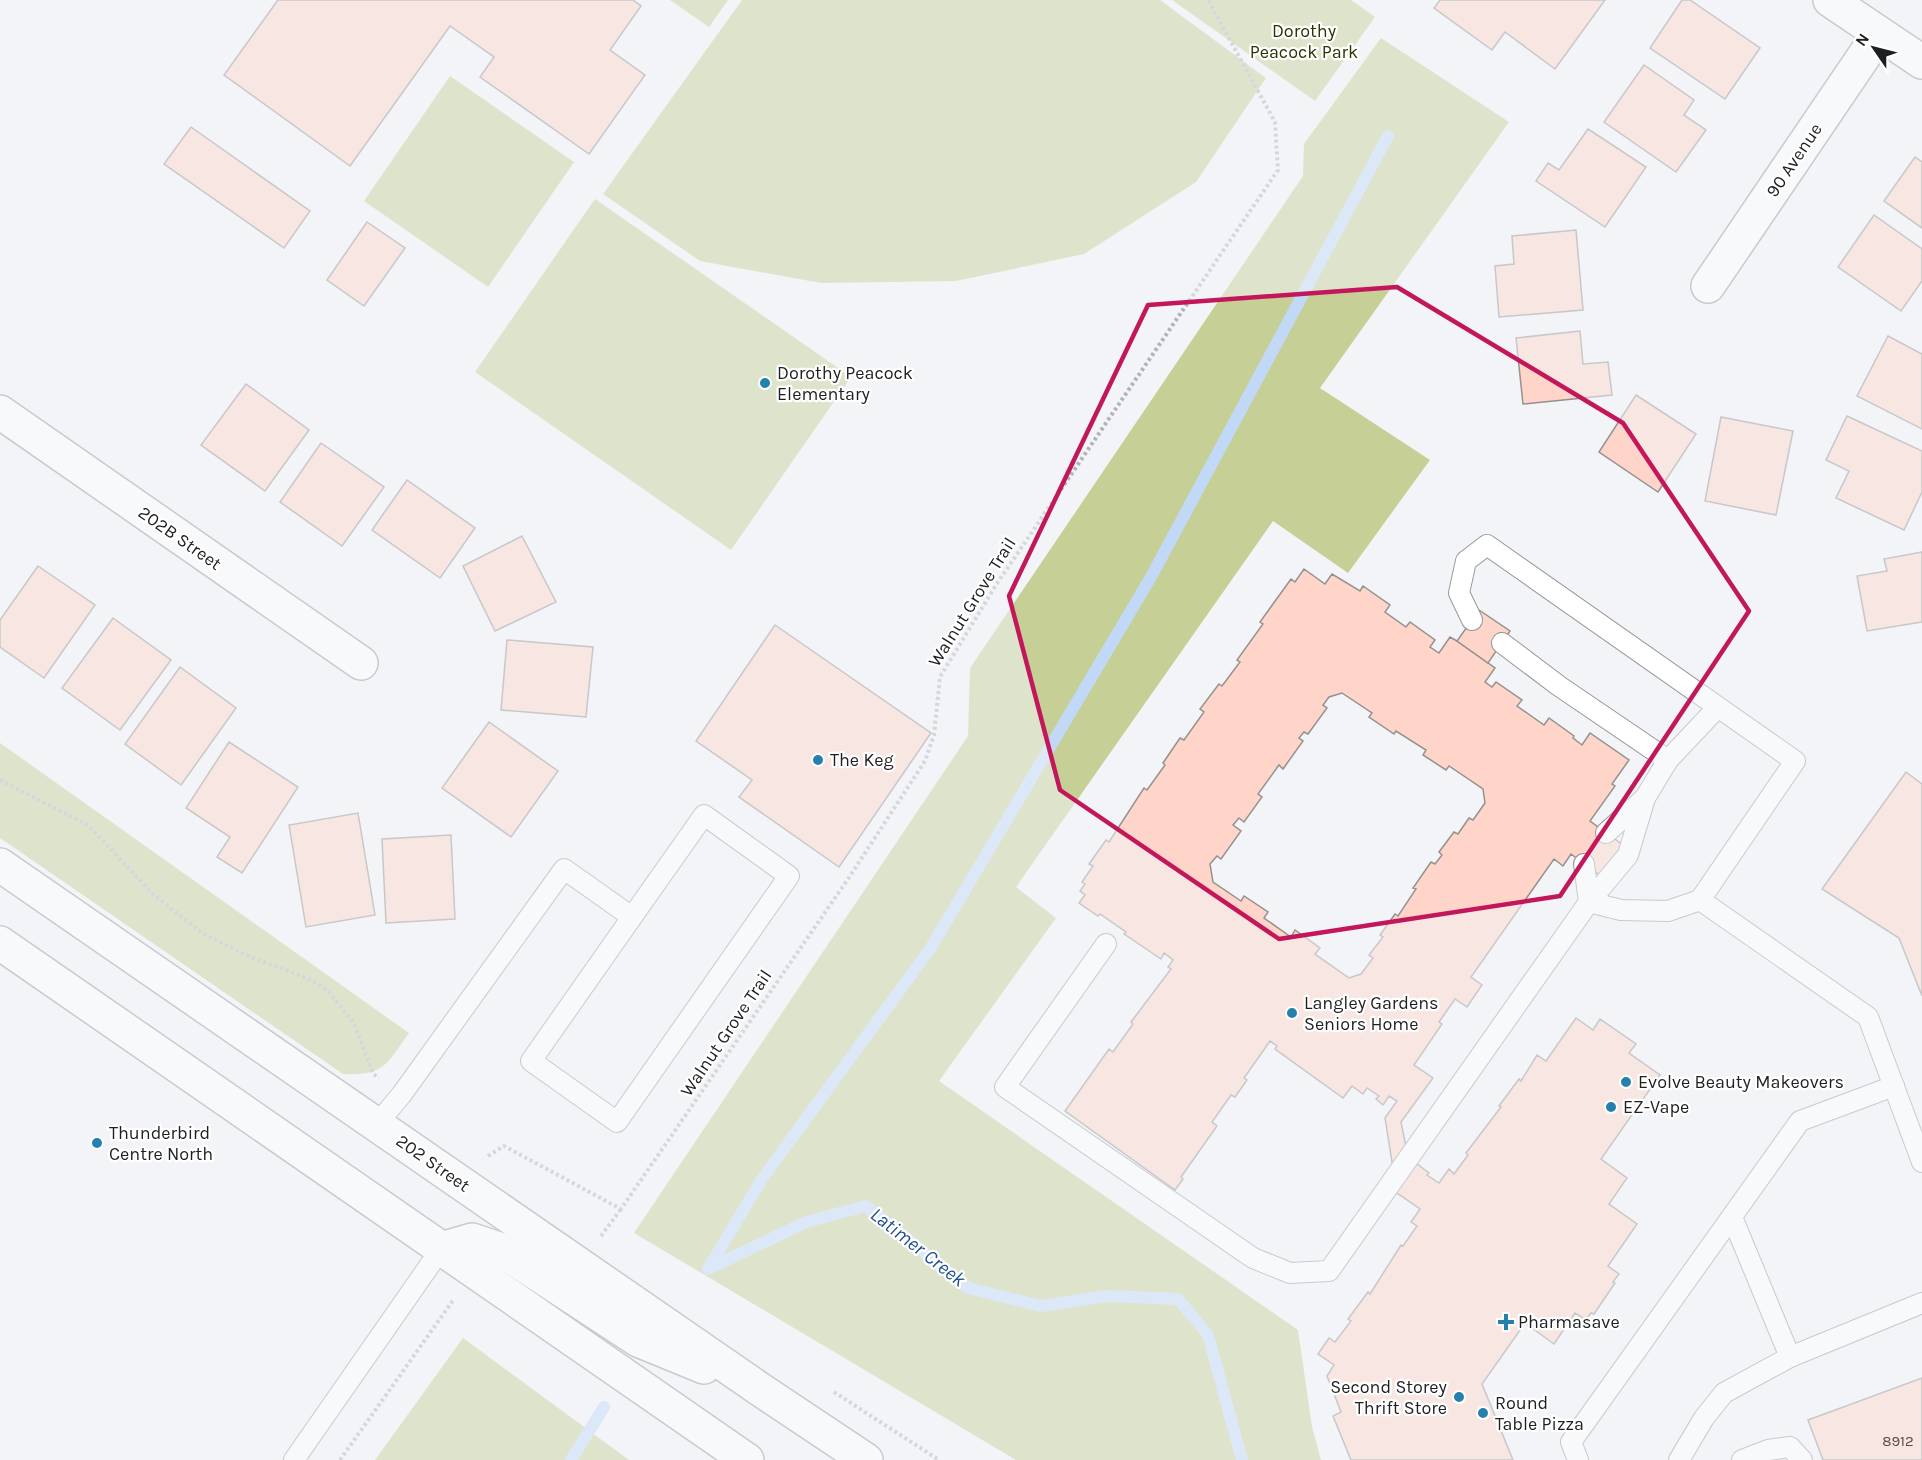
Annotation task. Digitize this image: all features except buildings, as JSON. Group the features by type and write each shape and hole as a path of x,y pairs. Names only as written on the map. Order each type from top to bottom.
{"main road":[{"path":"1830,0 1922,62"},
{"name":"90 Avenue","path":"1708,286 1880,34"},
{"name":"202B Street","path":"0,412 360,663"},
{"name":"202 Street","path":"0,865 866,1460"},
{"path":"0,944 747,1460"},
{"path":"441,1249 472,1240 499,1250 638,1340 761,1390"}],"lane":[{"path":"1472,620 1459,593 1466,561 1487,545 1795,761 1700,900 1668,911 1621,910 1589,902"},
{"path":"1502,643 1559,686 1668,760"},
{"path":"1606,833 1644,798 1668,760 1718,707"},
{"path":"1106,944 1005,1087 1253,1258 1290,1273 1329,1271 1589,902 1628,855 1644,798"},
{"path":"704,815 789,876 617,1122 531,1061 632,917 704,815"},
{"path":"1584,864 1589,902"},
{"path":"377,1124 402,1094 564,869 632,917"},
{"path":"1700,900 1868,1017 1922,1161"},
{"path":"1578,1460 1571,1442 1800,1121 1894,1086"},
{"path":"1732,1217 1790,1357"},
{"path":"294,1460 441,1249"},
{"path":"1679,1460 1704,1418 1724,1393 1790,1357 1922,1303"},
{"path":"1742,1460 1768,1450 1790,1447 1802,1460"}],"path":[{"name":"Walnut Grove Trail","path":"601,1236 834,899 925,761 934,735 939,677 996,585 1278,170 1275,122 1208,0"},
{"path":"0,780 88,825 153,894 202,933 250,957 307,978 327,990 354,1023 373,1074"},
{"path":"488,1156 504,1146 621,1209"},
{"path":"340,1460 455,1297 463,1300"}],"highlighted area":[{"path":"1397,287 1623,423 1749,611 1560,896 1279,939 1060,790 1009,596 1148,305"}],"green space":[{"path":"670,0 728,0 709,27"},
{"path":"742,0 1160,0 1266,78 1196,182 1084,254 956,281 821,283 700,261 603,194"},
{"name":"Dorothy Peacock Park","path":"1172,0 1351,0 1375,17 1315,101"},
{"path":"1381,38 1509,122 1320,388 1430,460 1348,573 1273,521 1016,887 1056,918 939,1081 1298,1330 1312,1427 1321,1460 1016,1460 634,1233 968,736 970,668 1303,176 1304,144"},
{"path":"450,76 574,162 488,287 364,201"},
{"path":"595,199 851,377 731,550 475,372"},
{"path":"0,743 409,1033 395,1053 376,1070 368,1073 343,1074 0,838"},
{"path":"463,1338 629,1460 375,1460"}],"waterway":[{"path":"708,1269 762,1179 930,949 1151,577 1388,136"},
{"name":"Latimer Creek","path":"708,1269 806,1222 866,1206 968,1288 1041,1306 1107,1296 1178,1299 1208,1335 1242,1460"},
{"name":"Latimer Creek","path":"571,1460 604,1407"}],"place":[{"name":"Dorothy Peacock Elementary","path":"765,383"},
{"name":"The Keg","path":"818,760"},
{"name":"Langley Gardens Seniors Home","path":"1292,1013"},
{"name":"Evolve Beauty Makeovers","path":"1626,1082"},
{"name":"EZ-Vape","path":"1611,1107"},
{"name":"Thunderbird Centre North","path":"97,1143"},
{"name":"Pharmasave","path":"1506,1322"},
{"name":"Second Storey Thrift Store","path":"1459,1397"},
{"name":"Round Table Pizza","path":"1483,1413"}]}
